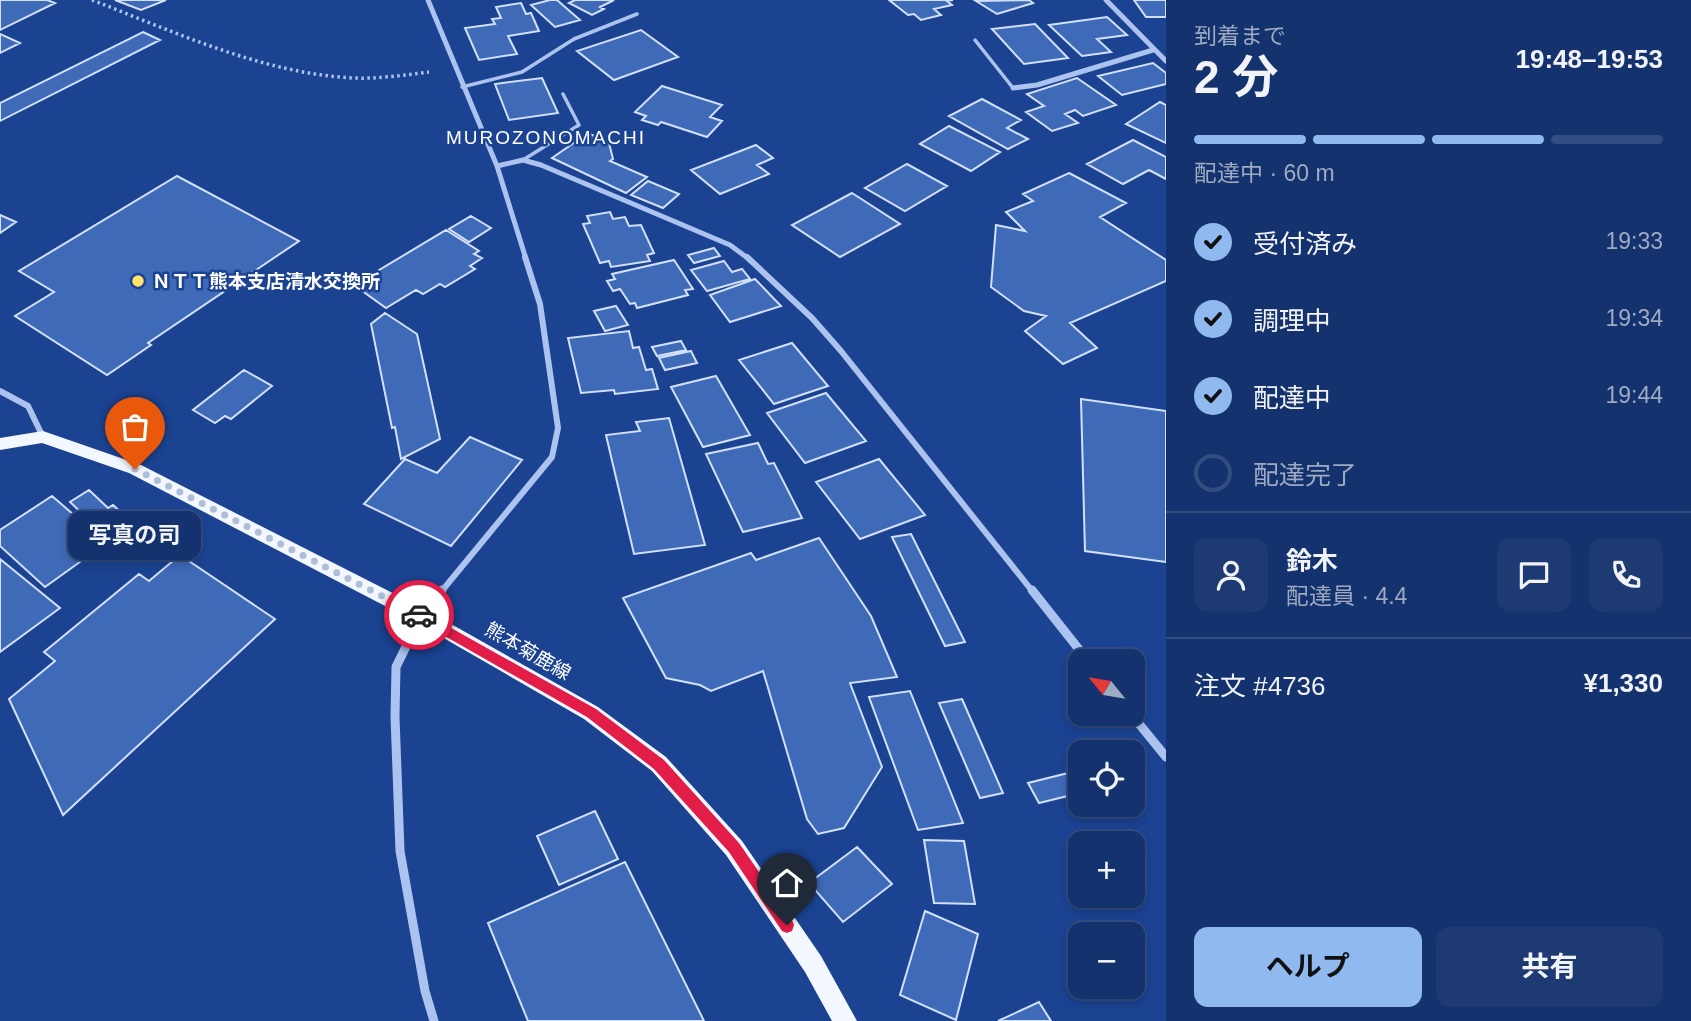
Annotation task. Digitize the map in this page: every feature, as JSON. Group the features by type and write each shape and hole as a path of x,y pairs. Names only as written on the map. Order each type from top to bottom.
{"main road":[{"name":"熊本菊鹿線","path":"0,444 43,437 91,451 135,469 421,616 591,713 659,764 734,848 813,964 845,1021"}],"street":[{"path":"428,0 497,166 540,304 558,428 552,457 421,616 396,667 400,851 425,991 434,1021"},
{"path":"1106,0 1166,61"},
{"path":"1013,88 1037,85 1153,50"},
{"path":"497,166 523,160 541,165 707,234 751,260 813,318 841,351 1079,649"},
{"path":"0,391 28,406 43,437"},
{"path":"1141,726 1166,757"}],"lane":[{"path":"462,87 522,72 574,39 637,14"},
{"path":"975,40 1013,88"},
{"path":"523,160 579,125 563,94"}],"path":[{"path":"92,0 250,55 342,77 369,78 455,68"}],"building":[{"path":"0,0 47,0 55,3 0,30"},
{"path":"115,0 166,0 141,10"},
{"path":"557,0 580,20 555,27 531,5"},
{"path":"575,0 614,0 600,7 604,9 592,15 569,3"},
{"path":"889,0 953,0 947,1 952,5 934,9 941,15 921,20 914,14 908,15"},
{"path":"1029,0 1033,3 997,14 976,1"},
{"path":"1134,0 1166,0 1166,17 1146,17"},
{"path":"521,3 526,14 531,13 539,31 508,36 517,54 479,60 465,28 495,24 492,19 501,18 496,7"},
{"path":"1107,17 1127,35 1097,39 1111,52 1082,56 1049,25"},
{"path":"1035,24 1068,58 1024,64 992,29"},
{"path":"641,30 678,57 614,80 577,51"},
{"path":"143,32 160,40 0,121 0,103"},
{"path":"0,34 20,43 0,53"},
{"path":"1153,63 1166,73 1166,84 1122,95 1098,76"},
{"path":"542,78 558,113 509,120 495,84"},
{"path":"1077,78 1116,105 1083,116 1075,110 1065,114 1078,123 1052,131 1026,112 1044,106 1027,94"},
{"path":"662,86 722,105 710,117 722,121 707,137 661,122 658,125 642,120 646,116 635,112"},
{"path":"982,99 1021,120 1007,128 1028,139 1008,149 949,116"},
{"path":"1160,102 1166,105 1166,143 1126,124"},
{"path":"949,126 1000,152 971,171 920,144"},
{"path":"588,133 609,143 613,159 610,161 647,177 626,193 552,158"},
{"path":"1133,140 1166,157 1166,179 1149,170 1123,184 1087,164"},
{"path":"756,145 773,158 757,165 769,174 720,194 691,170"},
{"path":"907,164 947,186 905,211 865,188"},
{"path":"1069,173 1126,203 1100,217 1166,260 1166,281 1070,323 1097,348 1063,364 1025,331 1046,316 1024,311 991,287 996,225 1025,231 1006,212 1033,201 1023,194"},
{"name":"ＮＴＴ熊本支店清水交換所","path":"177,176 299,241 148,343 151,345 107,375 15,316 54,292 19,271"},
{"path":"648,181 679,194 663,208 631,195"},
{"path":"852,193 900,224 840,257 792,225"},
{"path":"610,212 613,219 625,217 629,226 641,225 654,253 647,255 650,261 611,267 609,261 600,263 583,224 590,223 587,216"},
{"path":"0,215 16,222 0,233"},
{"path":"471,216 491,228 469,242 449,229"},
{"path":"446,230 479,251 474,254 482,258 470,266 475,269 445,287 440,284 423,294 416,290 386,308 354,285"},
{"path":"714,248 720,256 694,263 688,255"},
{"path":"674,260 693,289 685,290 688,295 637,308 635,303 630,304 620,289 613,291 607,281 615,279 612,274"},
{"path":"724,261 732,272 742,269 750,279 707,291 691,270"},
{"path":"755,279 781,306 730,322 710,295"},
{"path":"616,306 628,325 605,331 594,311"},
{"path":"385,313 417,334 440,439 401,459 371,324"},
{"path":"629,331 633,348 639,347 646,370 652,369 658,389 615,394 614,390 581,393 568,338"},
{"path":"681,341 686,350 657,356 652,347"},
{"path":"792,343 828,386 774,404 739,360"},
{"path":"691,351 697,363 665,370 659,358"},
{"path":"244,370 272,386 231,419 225,416 215,423 193,410"},
{"path":"716,376 750,435 703,447 671,387"},
{"path":"826,393 866,441 805,463 767,413"},
{"path":"1081,399 1166,411 1166,562 1085,551"},
{"path":"669,418 705,545 634,554 606,435 640,431 636,422"},
{"path":"470,437 522,460 451,546 364,504 405,459 437,473"},
{"path":"758,443 768,464 774,463 802,518 743,532 706,454"},
{"path":"879,459 925,515 860,539 816,482"},
{"path":"89,490 108,508 113,505 134,524 142,518 158,533 126,555 70,502"},
{"path":"52,496 111,547 95,558 91,554 45,587 0,546 0,530"},
{"path":"911,534 965,642 945,646 892,537"},
{"path":"819,538 871,616 897,677 850,683 882,767 844,828 818,834 807,819 763,671 711,691 700,685 666,678 623,598 751,553 756,560"},
{"path":"180,555 275,619 63,815 9,699 55,661 44,652 139,574 149,581"},
{"path":"0,559 60,608 0,652"},
{"path":"910,691 963,823 918,830 869,697"},
{"path":"962,699 1003,793 980,798 939,703"},
{"path":"1068,773 1068,796 1039,803 1028,783"},
{"path":"595,811 618,859 559,885 537,836"},
{"path":"924,840 964,841 975,904 934,903"},
{"path":"857,847 892,884 843,922 809,883"},
{"path":"625,862 704,1021 528,1021 488,923"},
{"path":"925,911 978,934 956,1020 900,995"},
{"path":"1039,1002 1051,1021 998,1021"}],"way so far":[{"path":"135,469 419,615"}],"place":[{"name":"ＮＴＴ熊本支店清水交換所","path":"138,281"},
{"name":"写真の司","path":"135,469"}],"district":[{"name":"MUROZONOMACHI","path":"546,137"}],"route":[{"path":"419,615 591,713 659,764 734,848 787,925"}]}
